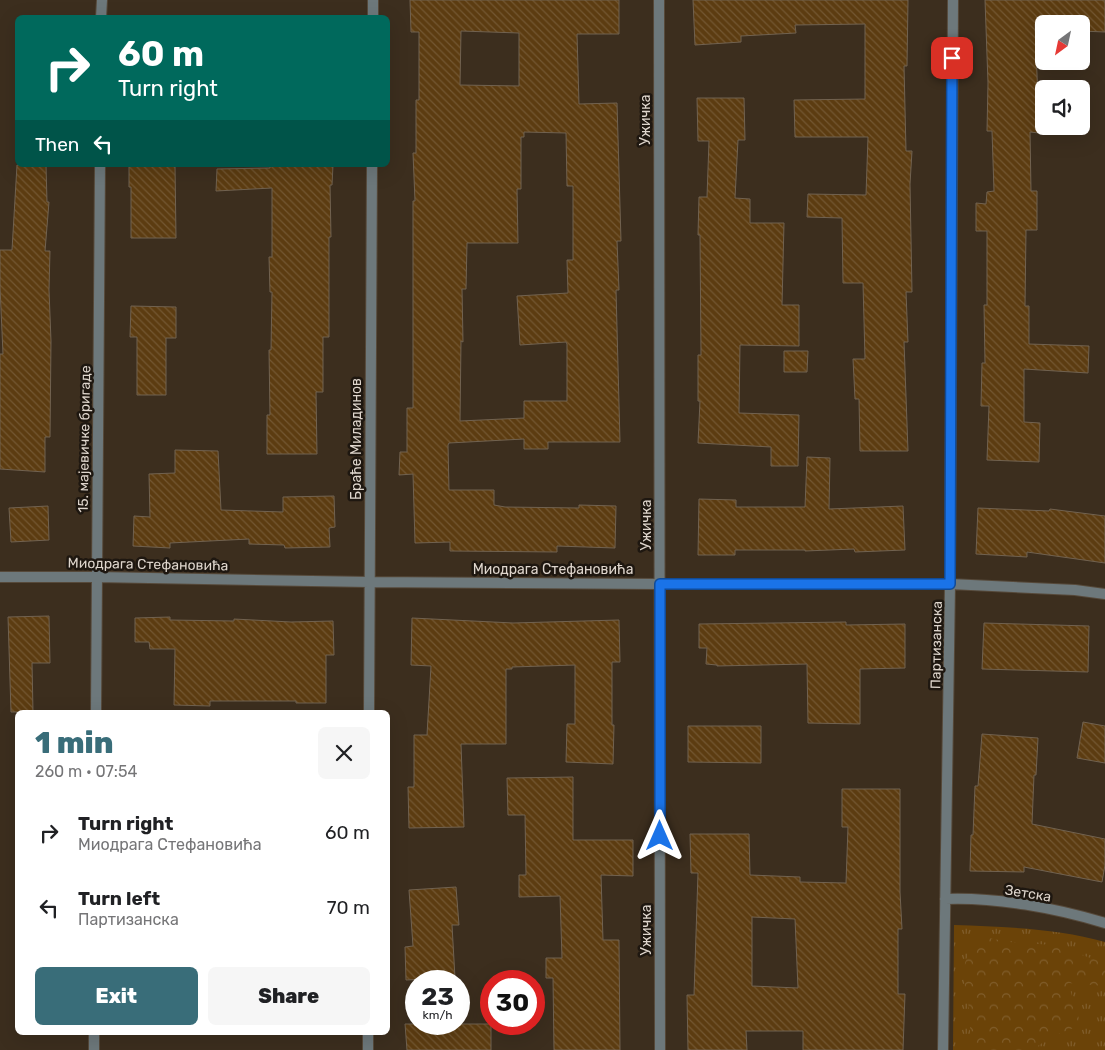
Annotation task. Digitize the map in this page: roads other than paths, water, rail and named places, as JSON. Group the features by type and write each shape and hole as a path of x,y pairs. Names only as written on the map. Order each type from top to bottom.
{"street":[{"path":"102,0 102,15"},
{"path":"373,0 373,15"},
{"name":"Ужичка","path":"659,0 660,1050"},
{"name":"Партизанска","path":"943,1050 950,584 953,0"},
{"name":"15. мајевичке бригаде","path":"96,710 100,167"},
{"name":"Браће Миладинов","path":"369,710 372,167"},
{"name":"Миодрага Стефановића","path":"0,577 369,582 950,584 1075,590 1105,594"},
{"name":"Зетска","path":"945,900 967,898 1007,903 1050,910 1105,923"},
{"path":"94,1035 94,1050"},
{"path":"368,1035 368,1050"}]}
